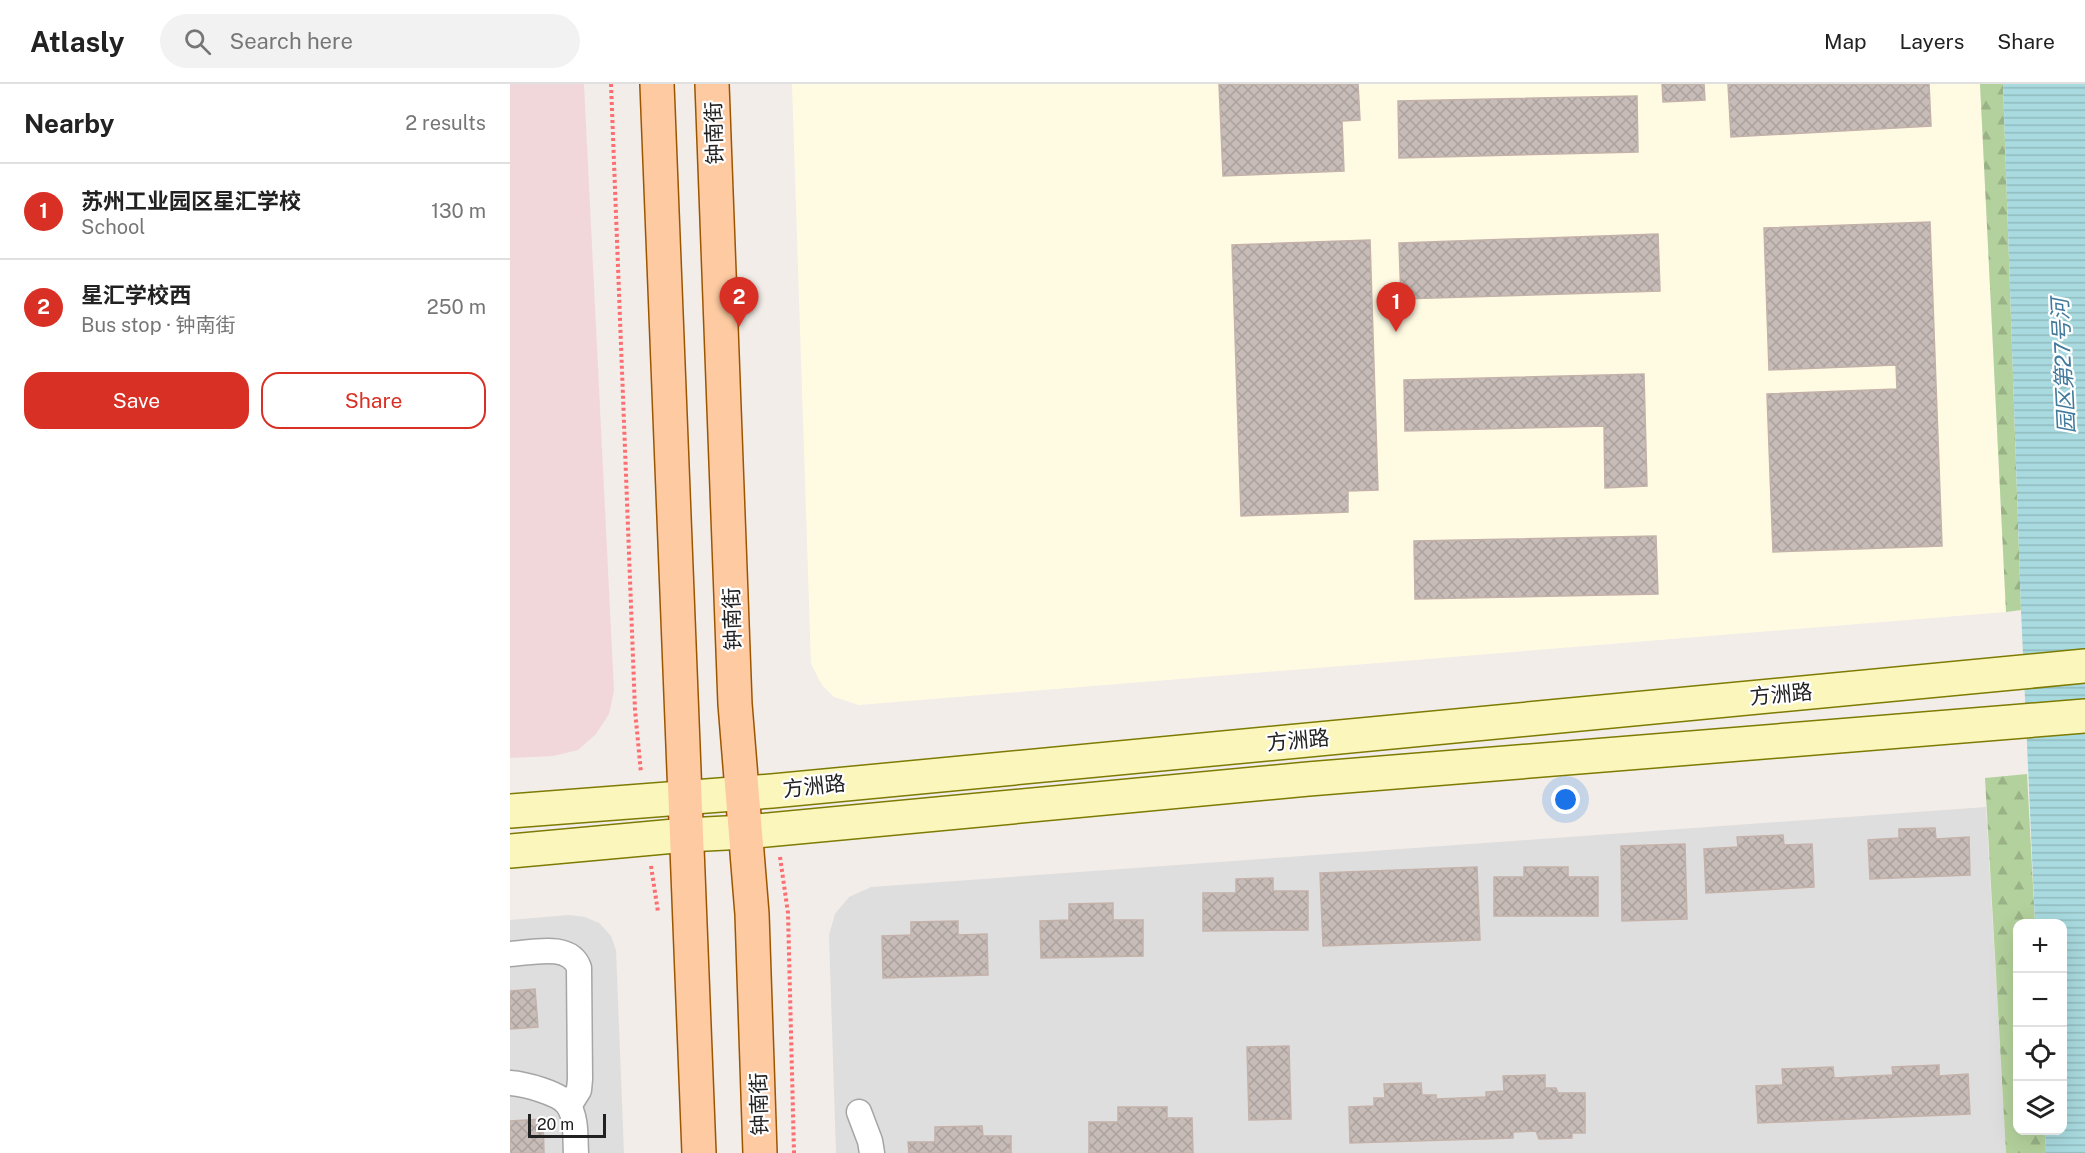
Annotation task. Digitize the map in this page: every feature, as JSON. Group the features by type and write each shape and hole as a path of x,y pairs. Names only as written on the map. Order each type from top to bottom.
{"main road":[{"path":"657,84 699,1153"},
{"name":"钟南街","path":"712,84 735,704 744,793 761,830 752,914 760,1153"},
{"name":"方洲路","path":"510,811 744,793 2085,666"},
{"name":"方洲路","path":"510,851 1308,779 2085,716"}],"street":[{"path":"510,954 552,951 570,956 579,968 580,1079 579,1090 569,1106"},
{"path":"510,1083 539,1089 560,1098 569,1106 575,1127 576,1153"},
{"path":"859,1112 872,1153"}],"path":[{"path":"611,84 635,710 643,802"},
{"path":"761,830 788,913 794,1153"},
{"path":"648,839 658,918"}],"shaded area":[{"path":"510,84 584,84 614,691 609,714 596,734 578,750 553,756 510,758"},
{"path":"792,84 1980,84 2006,612 859,705 834,697 822,685 811,664"},
{"path":"1986,807 2006,1153 836,1153 829,935 835,914 849,897 871,887"},
{"path":"569,915 585,917 599,923 611,936 616,950 624,1153 510,1153 510,920"}],"green space":[{"path":"1980,84 2003,84 2021,610 2006,612"},
{"path":"2027,774 2035,919 2013,919 2013,1135 2045,1135 2046,1153 2006,1153 1985,778"}],"water":[{"name":"园区第27号河","path":"2003,84 2085,84 2085,1153 2046,1153 2045,1135 2067,1135 2067,919 2035,919 2021,610"}],"building":[{"path":"1219,84 1358,84 1360,120 1342,121 1344,171 1223,176"},
{"path":"1662,84 1704,84 1705,100 1663,102"},
{"path":"1728,84 1929,84 1931,126 1731,137"},
{"path":"1637,96 1638,152 1399,158 1398,101"},
{"path":"1930,222 1942,546 1773,552 1767,394 1897,389 1896,365 1769,370 1764,228"},
{"path":"1658,234 1660,291 1401,299 1399,243"},
{"path":"1370,240 1378,490 1348,491 1348,512 1241,516 1232,245"},
{"path":"1644,374 1647,486 1605,488 1604,426 1405,431 1404,380"},
{"path":"1656,536 1658,594 1415,599 1414,541"},
{"path":"1935,828 1936,839 1969,837 1970,875 1870,879 1868,840 1899,838 1899,829"},
{"path":"1783,835 1784,845 1812,844 1814,887 1706,893 1704,849 1738,847 1737,837"},
{"path":"1685,844 1687,919 1622,921 1621,846"},
{"path":"1477,867 1480,940 1323,946 1320,873"},
{"path":"1524,867 1568,867 1568,877 1598,877 1598,916 1494,916 1494,877 1524,877"},
{"path":"1273,878 1273,891 1308,891 1308,930 1203,931 1203,893 1236,893 1236,879"},
{"path":"1113,903 1113,920 1143,920 1143,956 1041,958 1040,921 1069,920 1069,904"},
{"path":"958,921 958,935 987,934 988,975 883,978 882,936 911,935 911,922"},
{"path":"535,989 538,1027 510,1029 510,991"},
{"path":"1289,1046 1291,1119 1249,1120 1247,1047"},
{"path":"1939,1065 1939,1076 1968,1074 1970,1114 1758,1123 1756,1086 1783,1085 1782,1069 1833,1067 1834,1078 1893,1075 1892,1067"},
{"path":"1545,1075 1545,1088 1556,1088 1558,1093 1585,1093 1585,1133 1572,1133 1572,1138 1539,1139 1536,1131 1513,1132 1513,1138 1350,1143 1349,1107 1374,1106 1374,1098 1385,1098 1384,1084 1421,1083 1422,1095 1436,1095 1436,1099 1486,1097 1486,1092 1504,1091 1503,1076"},
{"path":"1118,1107 1167,1107 1167,1118 1192,1118 1193,1153 1089,1153 1089,1122 1118,1122"},
{"path":"543,1119 544,1153 510,1153 510,1121"},
{"path":"982,1126 983,1136 1011,1136 1011,1153 909,1153 908,1142 935,1142 935,1127"}],"place":[{"name":"星汇学校西","path":"739,327"},
{"name":"苏州工业园区星汇学校","path":"1396,332"}]}
